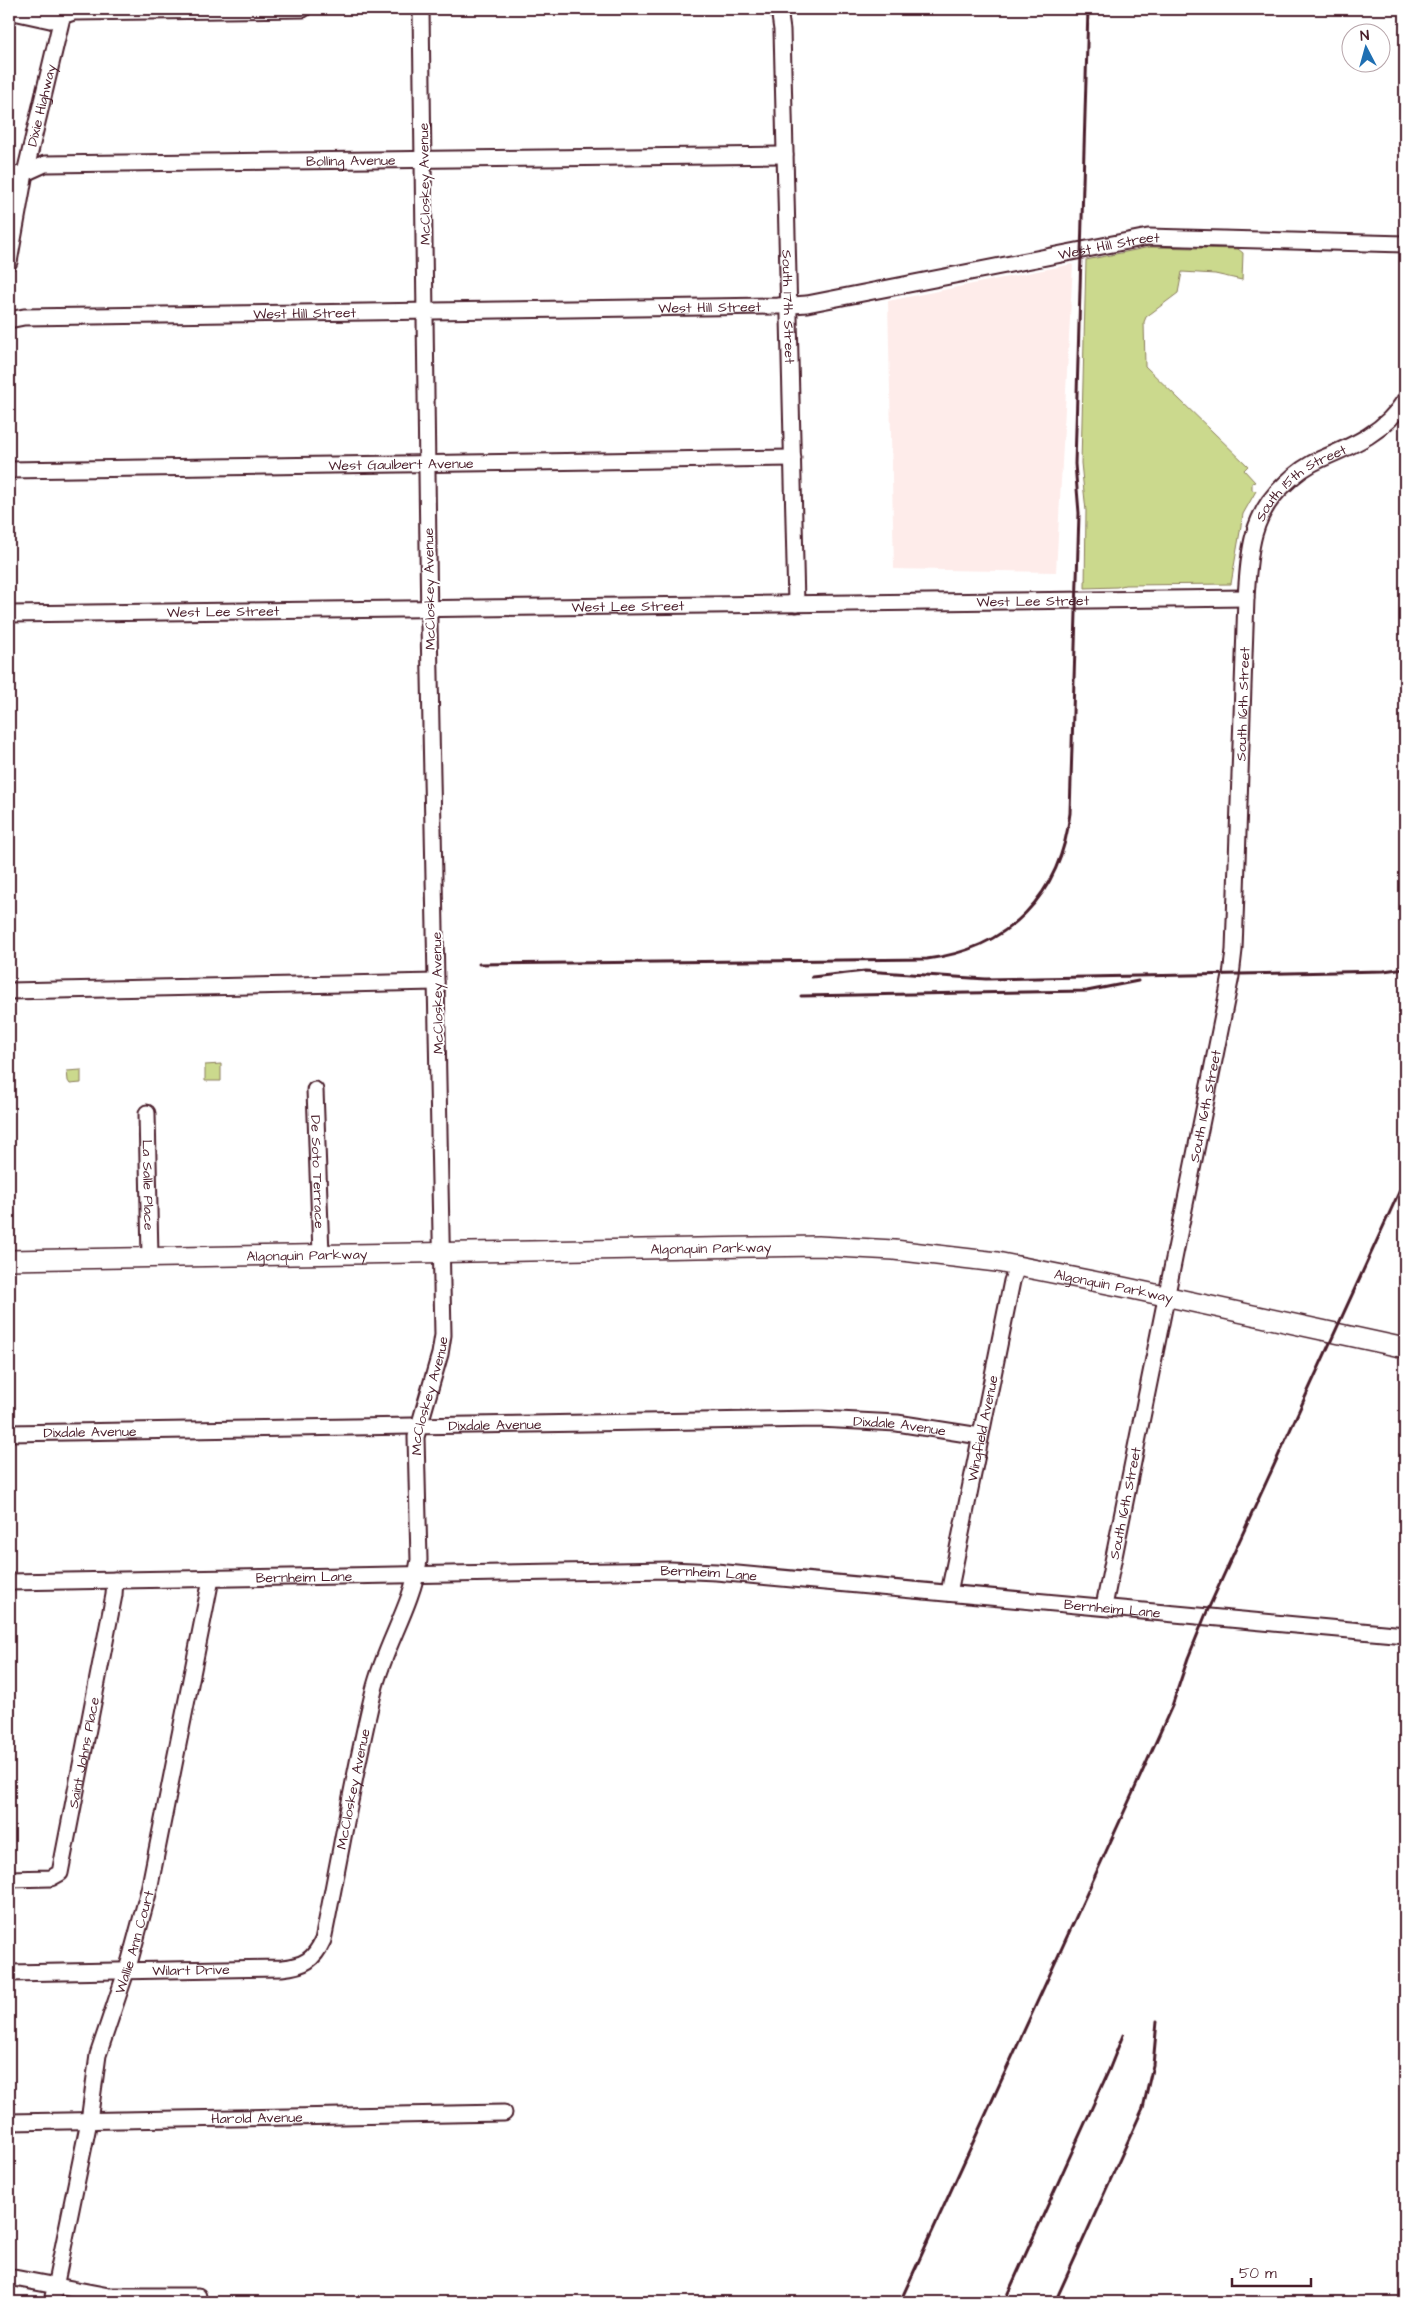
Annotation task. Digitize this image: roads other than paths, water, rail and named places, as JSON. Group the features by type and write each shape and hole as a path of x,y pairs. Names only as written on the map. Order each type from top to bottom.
{"main road":[{"name":"Algonquin Parkway","path":"9,1260 818,1246 913,1252 1018,1265 1405,1348"}],"street":[{"path":"9,11 50,20 64,12 303,9"},
{"name":"McCloskey Avenue","path":"313,1958 323,1940 375,1688 410,1598 416,1576 419,1560 416,1453 418,1426 440,1354 443,1335 427,464 421,9"},
{"name":"South 17th Street","path":"779,9 782,30 790,305 796,604"},
{"name":"Dixie Highway","path":"9,262 25,173 64,12"},
{"name":"Bolling Avenue","path":"9,176 25,173 45,164 785,155"},
{"name":"West Hill Street","path":"9,320 24,317 790,305 807,304 1148,237 1405,244"},
{"name":"South 15th Street","path":"1246,598 1249,552 1253,532 1266,505 1276,492 1306,467 1372,435 1393,416 1405,400"},
{"name":"West Gaulbert Avenue","path":"9,470 793,458"},
{"name":"West Lee Street","path":"9,614 1246,598"},
{"name":"South 16th Street","path":"1104,1606 1233,958 1246,598"},
{"path":"9,991 436,982"},
{"name":"De Soto Terrace","path":"315,1090 321,1254"},
{"name":"La Salle Place","path":"147,1113 150,1257"},
{"name":"Wingfield Avenue","path":"949,1593 1012,1281 1018,1265"},
{"name":"Dixdale Avenue","path":"9,1433 819,1419 897,1423 980,1436"},
{"name":"Bernheim Lane","path":"9,1582 680,1571 758,1575 1405,1635"},
{"name":"Wallie Ann Court","path":"52,2302 89,2121 98,2054 126,1971 149,1890 211,1579"},
{"name":"Saint Johns Place","path":"9,1879 52,1878 60,1873 114,1595 115,1580"},
{"name":"Wilart Drive","path":"9,1973 282,1968 297,1967 313,1958"},
{"name":"Harold Avenue","path":"9,2122 504,2113"},
{"path":"9,2277 109,2296 198,2296"}],"railway":[{"path":"479,964 927,959 956,953 982,944 1005,930 1025,913 1042,893 1055,869 1065,842 1070,813 1079,513 1075,464 1088,9"},
{"path":"812,977 865,971 986,979 1384,971 1405,968"},
{"path":"801,996 1087,991 1138,981"},
{"path":"900,2302 1172,1706 1188,1658 1205,1616 1405,1179"},
{"path":"1055,2302 1143,2108 1153,2065 1157,2021"},
{"path":"1004,2302 1123,2035"}]}
